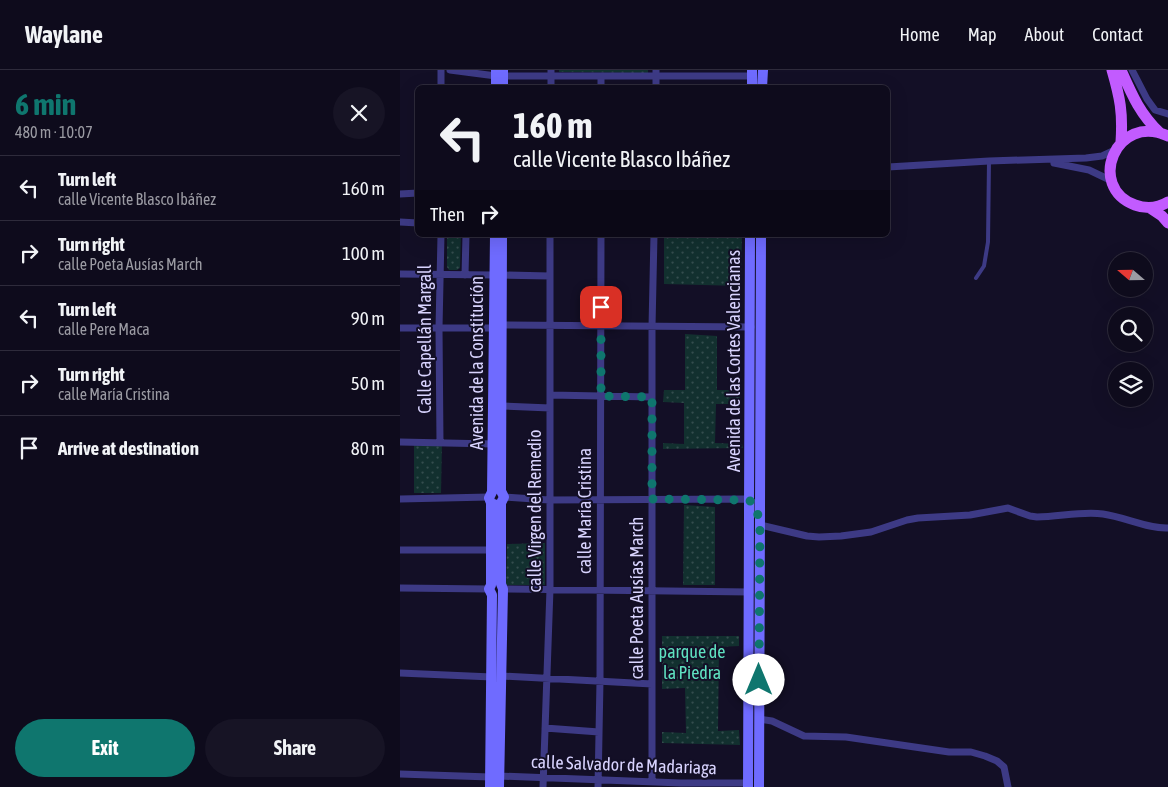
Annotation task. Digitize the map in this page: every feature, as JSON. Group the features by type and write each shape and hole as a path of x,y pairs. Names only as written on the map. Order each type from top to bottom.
{"main road":[{"path":"1112,70 1120,98 1123,118 1118,146 1110,165 1112,181 1119,194 1136,206 1150,208 1168,202"},
{"path":"1121,70 1147,120 1164,135"},
{"path":"1118,146 1128,137 1144,131 1164,135"},
{"path":"1150,208 1162,216 1168,223"}],"street":[{"path":"441,70 441,85"},
{"path":"450,70 602,76 656,73 752,73"},
{"path":"762,85 763,70"},
{"path":"1132,70 1155,110 1168,114"},
{"path":"601,85 602,76"},
{"path":"890,167 1086,158 1102,156 1118,146"},
{"path":"1024,160 1076,166 1096,172 1112,181"},
{"path":"400,194 415,192"},
{"path":"400,222 415,222"},
{"name":"Calle Capellán Margall","path":"440,443 439,328 441,237"},
{"path":"465,275 466,237"},
{"name":"Avenida de la Constitución","path":"495,237 498,275 501,406 491,550 496,589"},
{"name":"Avenida de la Constitución","path":"498,275 502,237"},
{"name":"calle Virgen del Remedio","path":"543,787 550,589 550,237"},
{"name":"calle María Cristina","path":"598,787 601,237"},
{"name":"calle Poeta Ausías March","path":"652,781 652,327 654,237"},
{"name":"Avenida de las Cortes Valencianas","path":"748,785 750,237"},
{"name":"Avenida de las Cortes Valencianas","path":"759,787 761,237"},
{"path":"400,274 550,276"},
{"path":"400,328 601,325 751,327"},
{"name":"Avenida de la Constitución","path":"498,326 493,444 496,497 497,677 493,780 498,787"},
{"path":"550,395 652,397"},
{"path":"501,406 550,408"},
{"path":"400,442 493,444"},
{"path":"400,499 496,497 549,500 750,500 755,504 760,525 807,536 841,536 871,532 912,519 970,515 1008,508 1037,517 1101,514 1134,520 1157,528 1168,528"},
{"path":"400,550 491,550"},
{"path":"400,588 750,592"},
{"path":"400,673 652,684"},
{"path":"759,718 772,721 804,736 846,737 949,752 978,754 997,761 1004,767 1008,787"},
{"path":"545,728 599,732"},
{"name":"calle Salvador de Madariaga","path":"400,774 493,780 598,778 652,781 681,785 748,785"}],"lane":[{"path":"976,278 984,266 988,242 990,161"}],"green space":[{"path":"559,70 648,70 648,73 559,72"},
{"path":"447,237 461,237 460,268 449,270 447,267"},
{"path":"664,237 742,237 741,286 664,284"},
{"path":"685,334 717,336 717,390 740,390 740,404 716,404 715,443 742,444 743,448 663,449 663,443 684,444 684,403 663,402 664,390 685,390"},
{"path":"414,443 442,443 441,493 414,493"},
{"path":"684,505 715,507 715,585 683,585"},
{"path":"545,543 545,585 506,585 507,544"},
{"name":"parque de la Piedra","path":"662,636 739,636 739,646 719,647 718,731 739,730 740,745 662,743 662,732 686,733 685,688 662,689"}],"route":[{"path":"601,307 601,396 652,397 652,499 750,500 755,504 756,515 760,525 759,680"}]}
